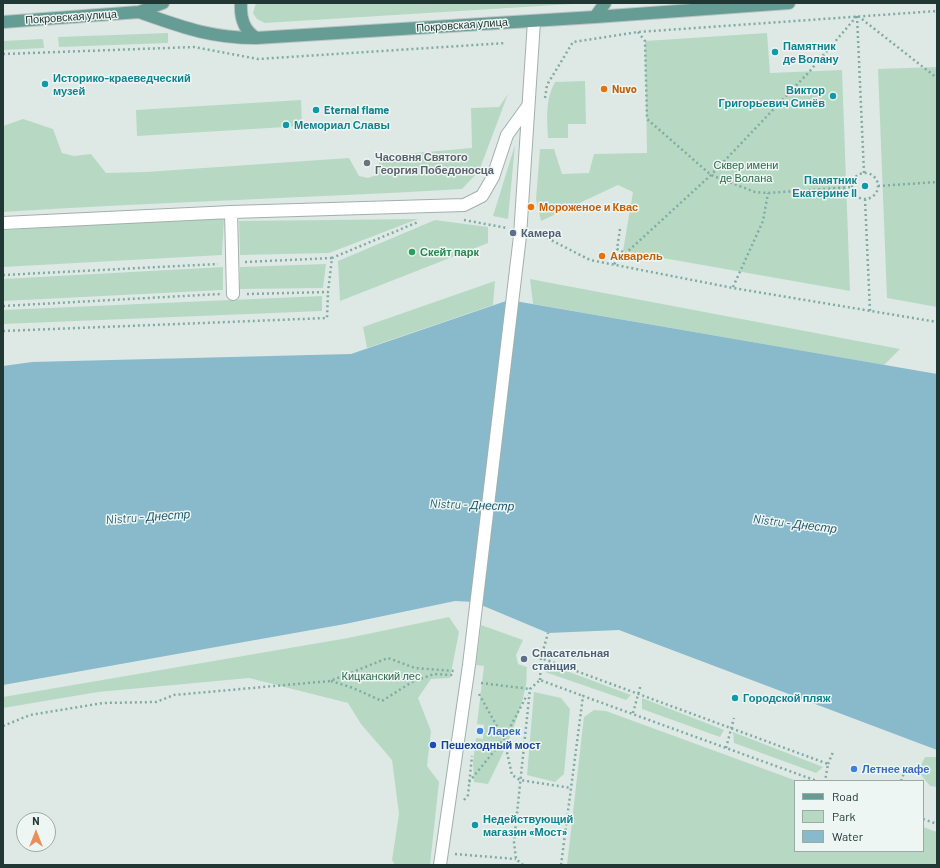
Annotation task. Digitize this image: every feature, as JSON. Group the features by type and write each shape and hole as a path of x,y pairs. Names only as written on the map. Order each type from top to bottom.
{"main road":[{"name":"Покровская улица","path":"3,22 139,12 164,3"},
{"path":"241,3 243,25 248,32 256,38"},
{"path":"595,17 605,3"},
{"name":"Покровская улица","path":"139,12 194,31 222,37 256,38 595,17 789,3"}],"street":[{"path":"440,865 468,668 520,236 534,21"},
{"path":"3,223 231,212 464,205 482,196 493,177 507,135 528,106"},
{"path":"231,212 233,294"}],"path":[{"path":"573,42 638,32 937,11"},
{"path":"857,16 937,78"},
{"path":"857,16 864,173"},
{"path":"614,264 710,176 809,72 857,16"},
{"path":"638,32 645,41 647,119 710,176 755,192 768,193 852,187"},
{"path":"864,173 871,174 876,179 878,186 877,192 872,197 866,199 860,198 854,193 852,187 853,180 858,175 864,173"},
{"path":"878,186 937,182"},
{"path":"733,288 763,221 768,193"},
{"path":"866,199 870,311"},
{"path":"620,229 617,249 625,253"},
{"path":"545,237 590,260 733,288 937,322"},
{"path":"3,274 332,258"},
{"path":"3,331 327,318 328,292"},
{"path":"469,782 504,739 530,688 540,680 542,658 548,633"},
{"path":"3,726 30,715 103,703 156,702 174,695 330,681 388,658 415,668 454,671 468,668 481,683 530,688"},
{"path":"542,658 828,764"},
{"path":"330,681 353,688 382,701 412,682 434,674 452,675 454,671"},
{"path":"540,680 814,780"},
{"path":"481,683 479,693 504,739 512,775 520,780 571,788"},
{"path":"633,714 637,694 641,684"},
{"path":"516,859 514,842 528,694"},
{"path":"561,865 583,696"},
{"path":"726,748 730,728 734,718"},
{"path":"825,780 828,764 833,752"},
{"path":"901,780 904,773"},
{"path":"924,819 937,824"},
{"path":"455,854 516,859 523,865"}],"green space":[{"path":"256,3 589,3 265,23 257,19 253,13"},
{"path":"168,33 168,43 59,47 58,37"},
{"name":"Сквер имени де Волана","path":"767,33 770,73 842,70 850,291 623,251 633,192 618,185 541,221 536,199 540,149 554,149 562,174 589,173 594,154 647,153 645,41"},
{"path":"43,39 44,48 3,50 3,41"},
{"path":"937,67 937,307 887,298 878,69"},
{"path":"585,81 586,124 568,124 568,138 548,138 548,102 555,82"},
{"path":"508,94 479,171 462,189 118,205 3,212 3,126 23,119 53,129 62,153 74,156 91,154 106,173 146,172 349,158 359,176 368,178 376,175 381,156 472,148 471,108 499,107"},
{"path":"301,100 302,126 137,136 136,110"},
{"path":"515,145 508,219 493,216"},
{"path":"224,218 222,255 3,267 3,230"},
{"path":"418,219 329,253 240,255 239,221"},
{"name":"Скейт парк","path":"435,220 488,227 488,243 340,301 338,261"},
{"path":"326,264 323,288 240,289 240,267"},
{"path":"223,267 223,290 3,301 3,279"},
{"path":"530,279 900,349 884,365 533,304"},
{"path":"495,281 493,305 367,348 363,327"},
{"path":"322,296 322,311 3,324 3,310"},
{"name":"Кицканский лес","path":"449,617 459,632 450,678 431,679 418,698 431,731 427,766 439,782 430,865 395,865 392,860 399,814 392,760 361,724 348,703 249,678 98,692 3,708 3,697 348,638"},
{"path":"481,625 523,640 516,655 518,664 527,667 526,685 515,723 488,784 474,782 473,763 476,738 483,739 484,725 477,724 484,666 476,665"},
{"path":"545,663 631,695 626,700 545,672"},
{"path":"534,692 561,698 570,709 564,774 555,782 527,775"},
{"path":"642,698 724,730 720,737 642,709"},
{"path":"594,710 606,711 794,780 794,852 924,852 924,827 937,832 937,865 567,865 584,717"},
{"path":"733,732 823,767 816,773 734,743"},
{"path":"925,757 937,757 937,787 930,786 918,771"}],"water":[{"name":"Nistru - Днестр","path":"509,300 937,374 937,750 619,630 548,633 474,602 455,601 345,624 3,685 3,366 32,362 351,354"}],"place":[{"name":"Памятник де Волану","path":"775,52"},
{"name":"Историко-краеведческий музей","path":"45,84"},
{"name":"Nuvo","path":"604,89"},
{"name":"Виктор Григорьевич Синёв","path":"833,96"},
{"name":"Eternal flame","path":"316,110"},
{"name":"Мемориал Славы","path":"286,125"},
{"name":"Часовня Святого Георгия Победоносца","path":"367,163"},
{"name":"Памятник Екатерине II","path":"865,186"},
{"name":"Мороженое и Квас","path":"531,207"},
{"name":"Камера","path":"513,233"},
{"name":"Скейт парк","path":"412,252"},
{"name":"Акварель","path":"602,256"},
{"name":"Спасательная станция","path":"524,659"},
{"name":"Городской пляж","path":"735,698"},
{"name":"Ларек","path":"480,731"},
{"name":"Пешеходный мост","path":"433,745"},
{"name":"Летнее кафе","path":"854,769"},
{"name":"Недействующий магазин «Мост»","path":"475,825"}]}
